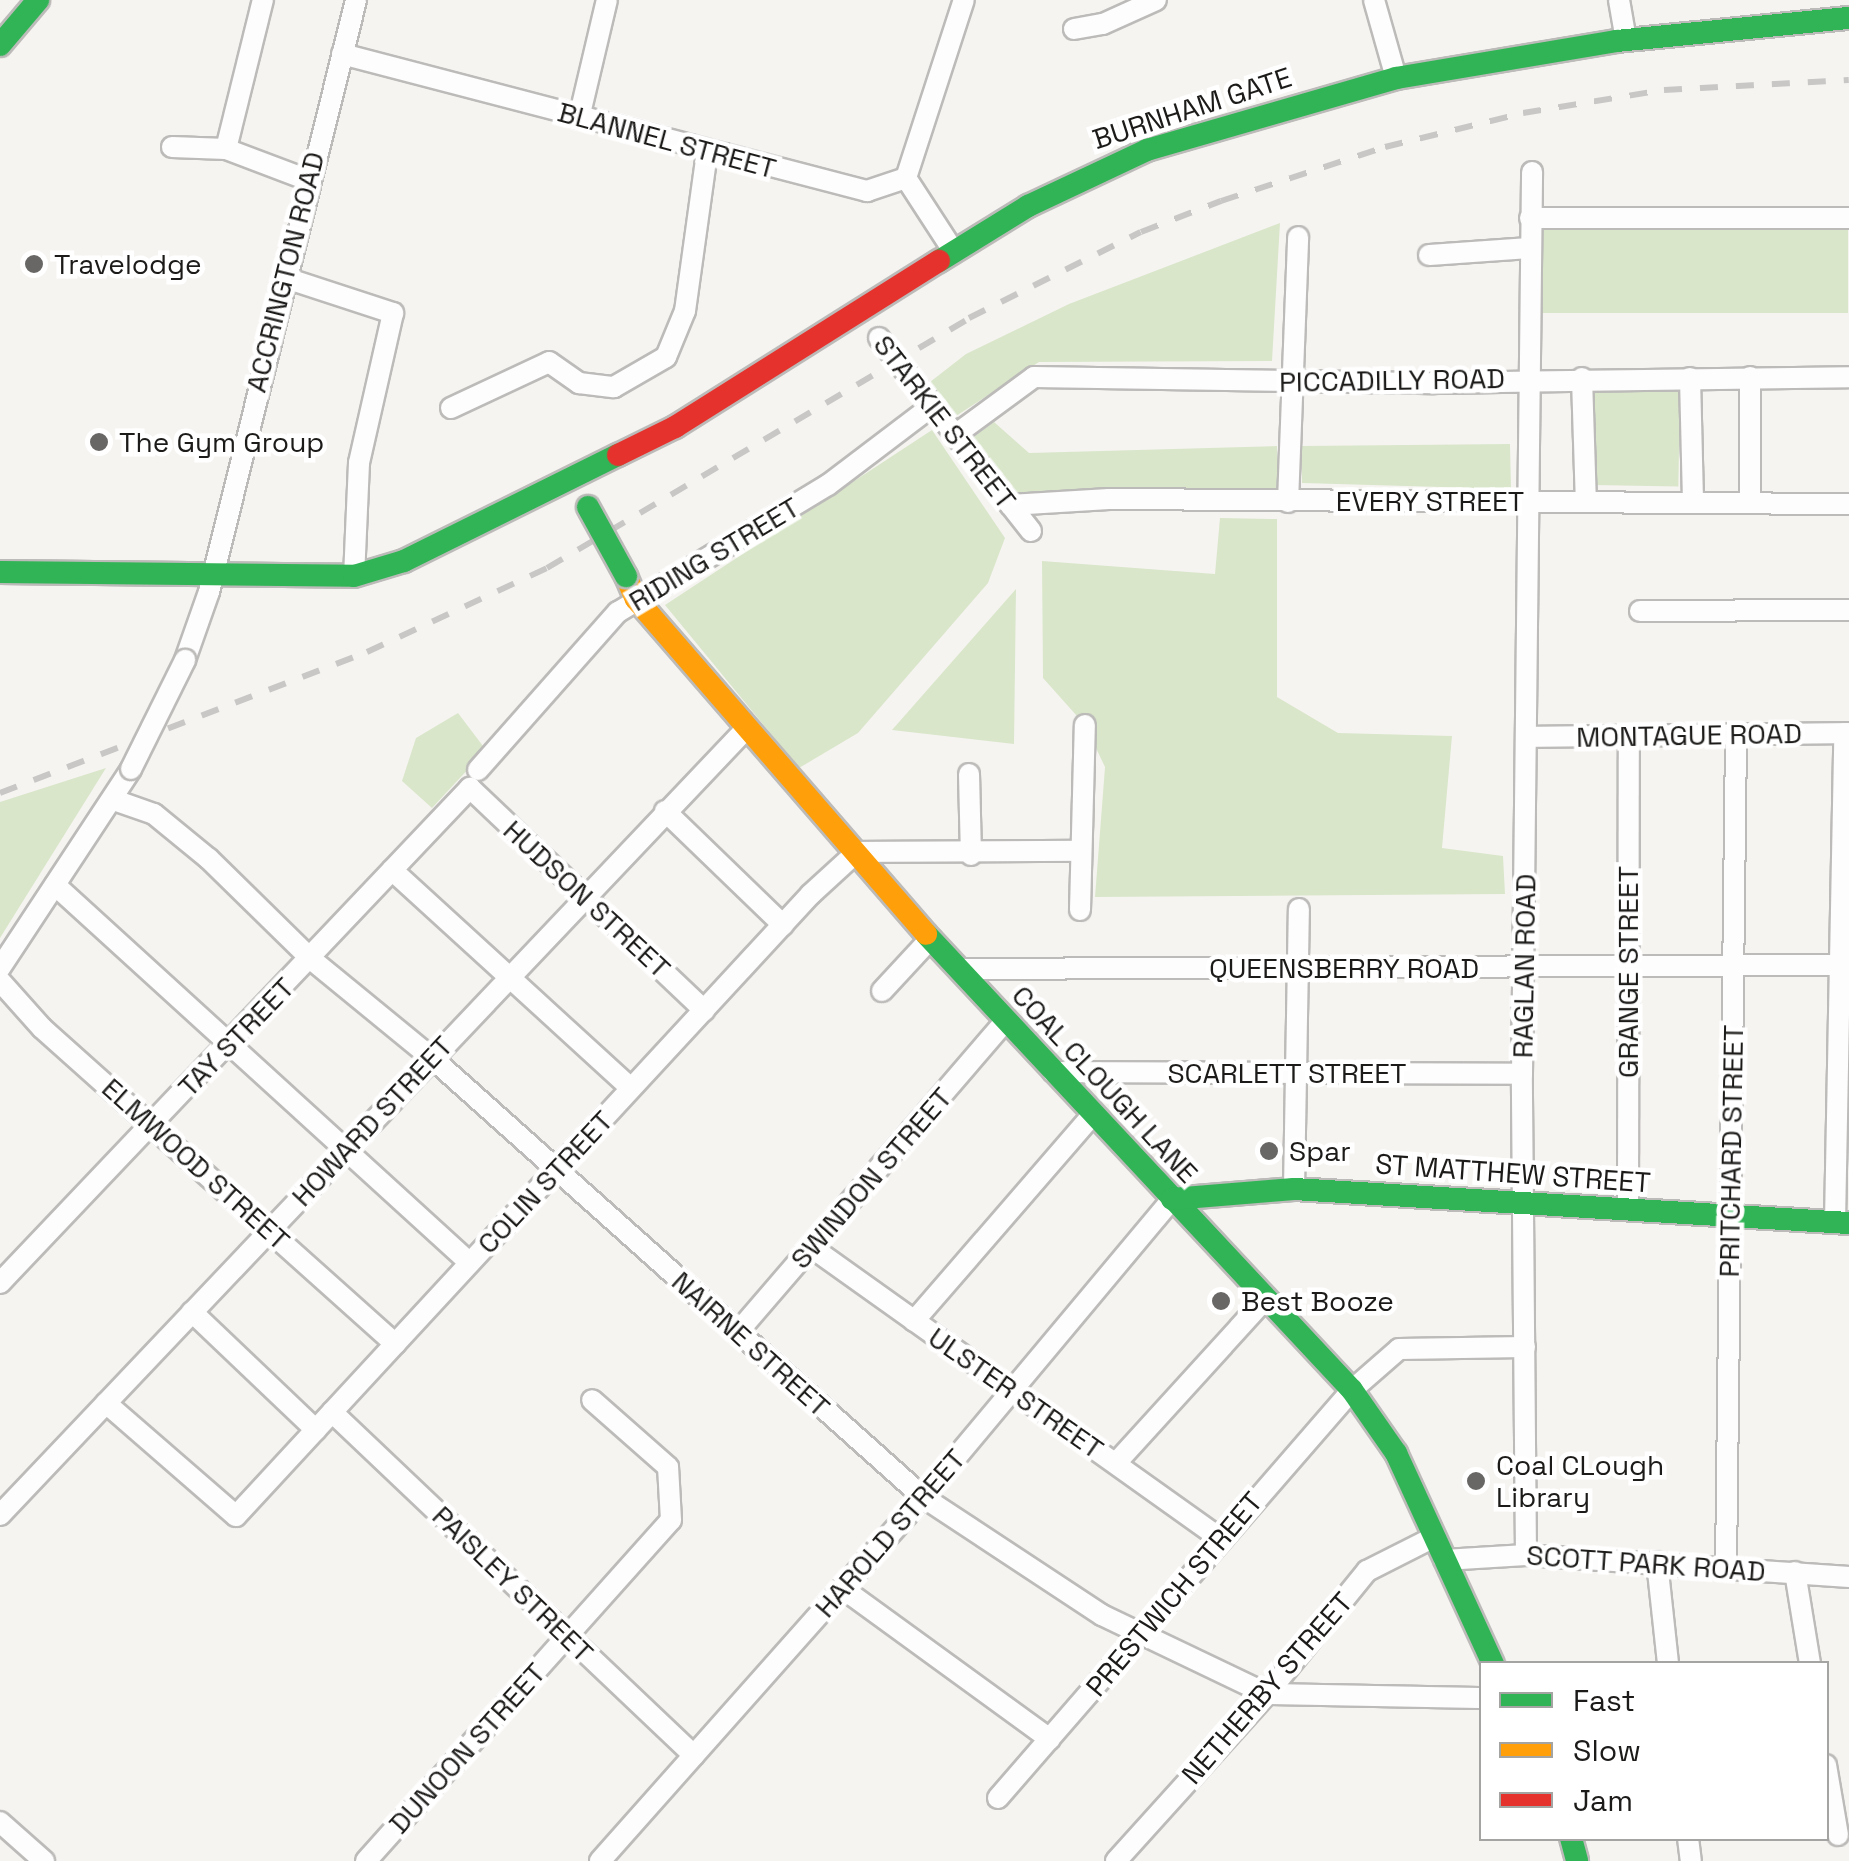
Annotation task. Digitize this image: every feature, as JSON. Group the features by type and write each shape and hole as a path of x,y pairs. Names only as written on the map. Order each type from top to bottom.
{"main road":[{"path":"0,45 38,0"},
{"name":"BURNHAM GATE","path":"0,572 211,570 354,576 404,561 571,481 860,313 1084,175 1148,150 1396,78 1626,40 1849,18"},
{"name":"COAL CLOUGH LANE","path":"571,481 636,598 746,729 1004,1023 1352,1390 1396,1453 1492,1661"},
{"name":"ST MATTHEW STREET","path":"1172,1199 1294,1190 1842,1222"}],"street":[{"path":"226,148 263,0"},
{"name":"ACCRINGTON ROAD","path":"0,968 114,800 185,660 356,0"},
{"path":"579,118 608,0"},
{"path":"954,252 906,178 964,0"},
{"path":"1074,28 1103,24 1156,0"},
{"path":"1374,0 1396,78"},
{"path":"1619,0 1626,40"},
{"name":"BLANNEL STREET","path":"342,54 707,153 867,191 906,178"},
{"path":"172,147 226,148 308,180"},
{"path":"451,408 550,362 579,383 614,386 666,357 685,311 707,153"},
{"name":"RAGLAN ROAD","path":"1526,1555 1522,1074 1529,737 1525,378 1532,172"},
{"path":"1530,218 1849,218"},
{"path":"1288,502 1298,237"},
{"path":"1429,255 1530,248"},
{"path":"283,278 393,312 359,463 354,576"},
{"name":"STARKIE STREET","path":"860,313 1031,531"},
{"name":"PICCADILLY ROAD","path":"955,435 1034,377 1291,382 1849,377"},
{"path":"1582,378 1586,502"},
{"path":"1690,378 1693,502"},
{"path":"1750,378 1750,503"},
{"name":"RIDING STREET","path":"474,779 578,649 636,598 828,485 928,400"},
{"name":"EVERY STREET","path":"1010,505 1109,499 1849,504"},
{"path":"1640,611 1849,610"},
{"path":"1080,910 1078,851 1085,725"},
{"name":"HOWARD STREET","path":"5,1501 106,1403 746,729"},
{"path":"1842,1222 1847,733"},
{"name":"MONTAGUE ROAD","path":"1529,737 1847,733"},
{"name":"PRITCHARD STREET","path":"1726,1567 1736,734"},
{"name":"GRANGE STREET","path":"1628,1209 1629,736"},
{"path":"970,774 972,855"},
{"name":"TAY STREET","path":"0,1284 311,958 474,779"},
{"name":"HUDSON STREET","path":"474,779 584,897 704,1010"},
{"name":"NAIRNE STREET","path":"114,800 154,814 311,958 432,1058 923,1496 1140,1636 1268,1694 1479,1698"},
{"path":"665,811 783,925"},
{"path":"857,852 972,855 1078,851"},
{"name":"COLIN STREET","path":"106,1403 236,1516 783,925 857,852"},
{"path":"392,870 632,1088"},
{"path":"55,885 348,1147 470,1263"},
{"path":"1294,1190 1299,909"},
{"path":"882,991 932,938"},
{"name":"QUEENSBERRY ROAD","path":"958,969 1844,965"},
{"name":"ELMWOOD STREET","path":"0,981 42,1028 271,1228 395,1344"},
{"name":"SWINDON STREET","path":"737,1333 1004,1023"},
{"name":"SCARLETT STREET","path":"1053,1072 1522,1074"},
{"path":"914,1320 1092,1117"},
{"name":"HAROLD STREET","path":"605,1859 923,1496 1172,1199"},
{"name":"ULSTER STREET","path":"811,1247 1221,1539"},
{"path":"1116,1463 1267,1297"},
{"path":"192,1312 316,1430"},
{"name":"PRESTWICH STREET","path":"998,1798 1352,1390 1400,1350 1525,1347"},
{"name":"DUNOON STREET","path":"366,1861 672,1520 668,1467 592,1400"},
{"name":"PAISLEY STREET","path":"332,1412 694,1755"},
{"name":"NETHERBY STREET","path":"1116,1861 1268,1694 1367,1570 1434,1537"},
{"name":"SCOTT PARK ROAD","path":"1444,1560 1526,1555 1849,1576"},
{"path":"1656,1562 1668,1661"},
{"path":"1796,1572 1810,1661"},
{"path":"842,1588 1050,1739"},
{"path":"1829,1782 1838,1835"},
{"path":"0,1822 44,1861"}],"green space":[{"path":"1534,221 1848,221 1848,313 1534,313"},
{"path":"1280,223 1272,361 1039,362 956,416 930,382 966,354 1069,304"},
{"path":"1594,390 1680,392 1678,486 1592,485"},
{"path":"994,422 1029,453 1277,446 1278,490 1013,494 969,440"},
{"path":"932,430 1005,538 988,583 858,733 799,768 665,605"},
{"path":"1510,444 1511,489 1302,483 1301,446"},
{"path":"1220,518 1277,519 1277,697 1338,733 1452,736 1442,848 1503,856 1505,894 1095,897 1105,767 1085,725 1043,678 1042,561 1215,574"},
{"path":"1016,589 1014,744 892,730"},
{"path":"458,713 486,750 432,808 402,781 416,738"},
{"path":"106,768 0,938 0,802"}],"railway":[{"path":"0,793 367,652 547,568 969,318 1141,232 1221,201 1385,147 1523,113 1664,90 1849,80"}],"traffic: fast":[{"path":"0,45 38,0"},
{"path":"939,261 1028,206 1147,150 1396,78 1617,41 1849,18"},
{"path":"0,572 354,576 404,561 618,455"},
{"path":"588,507 626,576"},
{"path":"926,934 1352,1390 1396,1453 1492,1661"},
{"path":"1172,1199 1294,1189 1849,1223"},
{"path":"1572,1841 1577,1861"}],"traffic: slow":[{"path":"626,576 636,599 926,934"}],"traffic: jam":[{"path":"618,455 675,427 939,261"}],"place":[{"name":"Travelodge","path":"34,264"},
{"name":"The Gym Group","path":"99,442"},
{"name":"Spar","path":"1269,1151"},
{"name":"Best Booze","path":"1221,1301"},
{"name":"Coal CLough Library","path":"1476,1481"}]}
